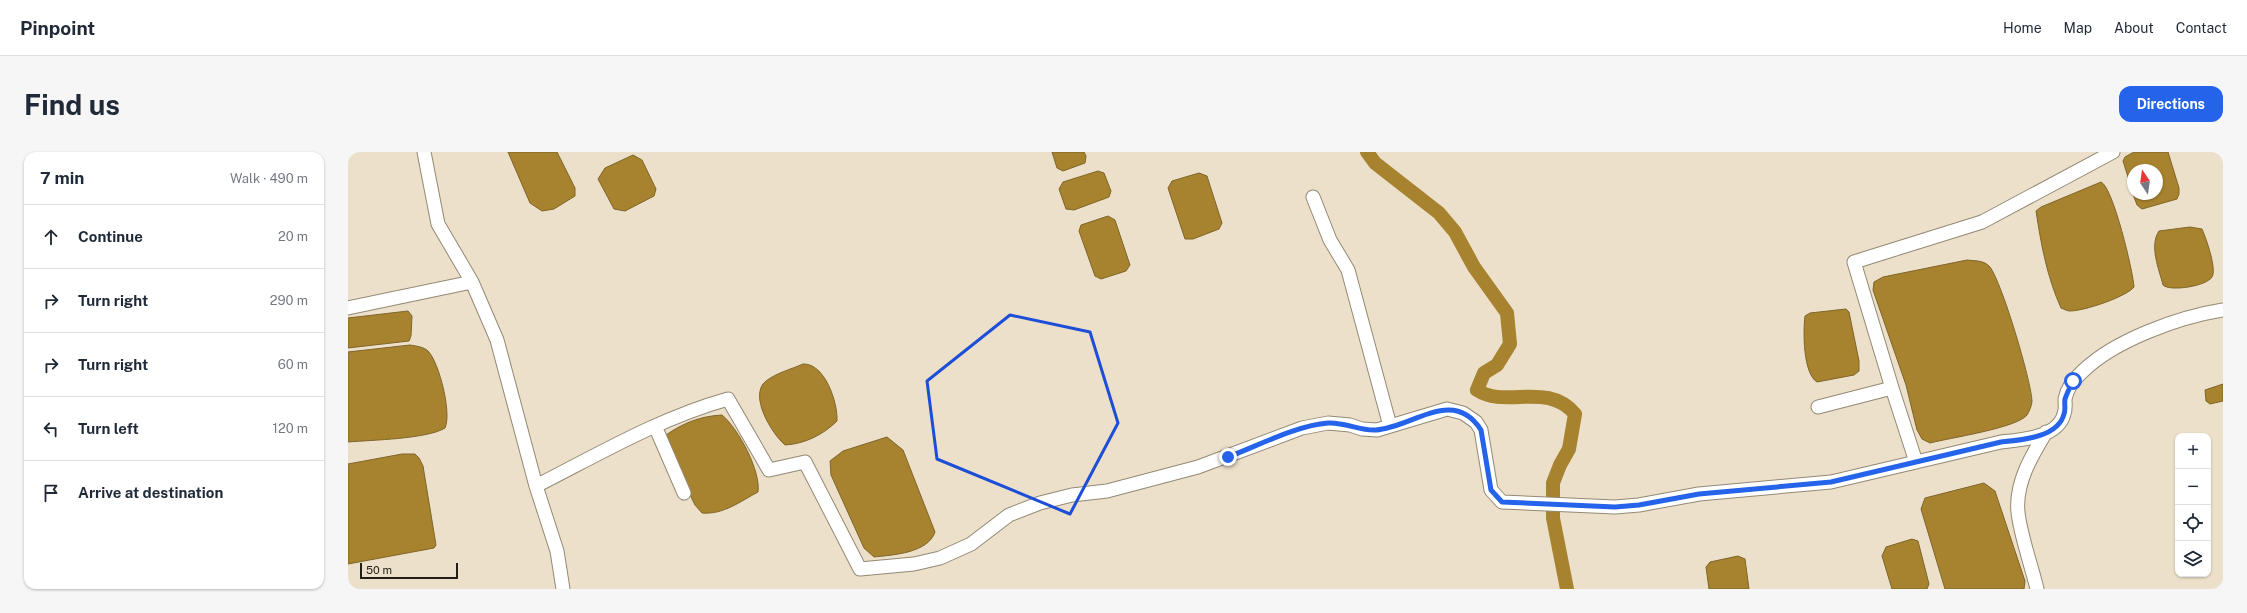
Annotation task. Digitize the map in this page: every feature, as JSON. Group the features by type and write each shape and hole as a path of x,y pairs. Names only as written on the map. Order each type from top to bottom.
{"street":[{"path":"424,152 438,224 472,282 497,340 536,486 557,550 563,589"},
{"path":"1916,462 1854,262 1982,222 2113,152"},
{"path":"1313,197 1330,240 1348,270 1390,426"},
{"path":"348,308 472,282"},
{"path":"536,486 656,426 702,407 728,399 769,470 805,462 860,569 914,564 940,558 971,544 1009,515 1040,503 1072,495 1107,491 1190,470 1302,428 1328,423 1350,424 1362,429 1377,430 1447,409 1463,413 1476,422 1481,430 1491,490 1502,502 1615,507 1639,505 1699,494 1831,482 2001,442 2026,439 2046,432 2057,425 2062,419 2066,398 2073,381 2106,352 2135,337 2186,318 2223,310"},
{"path":"1818,407 1892,388"},
{"path":"656,426 684,493"},
{"path":"2038,589 2018,511 2023,479 2030,459 2046,432"}],"highlighted area":[{"path":"1010,315 1090,332 1118,423 1070,514 937,459 927,381"}],"shaded area":[{"path":"508,152 557,152 575,188 575,196 554,209 542,211 530,203"},
{"path":"1052,152 1084,152 1086,156 1085,163 1063,171 1057,168"},
{"path":"2134,152 2168,152 2179,188 2177,199 2142,209 2137,205 2135,200 2163,200 2163,164 2127,164 2127,174 2123,161 2125,157"},
{"path":"633,155 642,160 656,189 654,196 625,211 614,209 598,179 605,168"},
{"path":"1098,171 1104,173 1111,191 1109,197 1074,210 1066,209 1059,189 1063,182"},
{"path":"1199,173 1207,176 1222,223 1219,229 1193,239 1185,239 1168,188 1172,181"},
{"path":"2101,182 2106,187 2111,198 2122,230 2134,287 2123,295 2104,303 2085,309 2068,311 2061,308 2048,272 2042,248 2036,211 2041,207"},
{"path":"1108,216 1115,220 1130,265 1126,271 1101,279 1095,276 1079,231 1081,225"},
{"path":"2190,227 2202,229 2212,261 2212,277 2203,283 2188,287 2167,287 2163,285 2157,265 2155,250 2156,237 2159,231"},
{"path":"1967,260 1985,263 1990,267 1995,276 2008,311 2027,373 2032,404 2027,415 2021,420 1982,432 1930,443 1922,439 1917,430 1906,385 1873,290 1874,282 1883,277"},
{"path":"1846,309 1849,312 1859,361 1859,371 1854,375 1817,382 1812,377 1809,370 1805,352 1805,316 1810,313"},
{"path":"408,311 412,316 411,336 409,341 348,348 348,318"},
{"path":"410,345 420,347 428,351 436,366 446,400 447,421 445,428 437,432 413,437 348,442 348,352"},
{"path":"803,364 811,365 818,370 829,385 837,413 837,421 826,431 813,438 799,443 785,445 774,432 764,414 761,405 761,387 766,381 774,376"},
{"path":"2223,384 2223,401 2210,404 2206,401 2205,390"},
{"path":"722,415 735,430 747,450 756,473 758,492 724,510 702,513 695,505 666,445 666,435 692,421"},
{"path":"887,437 903,450 935,532 931,539 918,549 900,554 874,557 864,548 831,475 830,461 843,451"},
{"path":"402,454 415,454 423,466 436,545 434,548 348,564 348,464"},
{"path":"1984,483 1995,491 2025,581 2024,589 1945,589 1921,509 1925,498"},
{"path":"1912,539 1918,541 1929,584 1927,589 1892,589 1882,556 1886,547"},
{"path":"1738,556 1745,559 1749,589 1709,589 1706,567 1710,562"}],"waterway":[{"path":"1367,152 1375,163 1439,213 1455,232 1474,267 1507,313 1510,344 1497,365 1484,373 1477,390 1488,395 1501,397 1539,397 1552,399 1564,404 1575,414 1569,449 1560,465 1553,483 1553,518 1567,589"}],"route":[{"path":"1228,457 1302,428 1328,423 1350,424 1362,429 1377,430 1447,409 1463,413 1476,422 1481,430 1491,490 1502,502 1615,507 1639,505 1699,494 1831,482 2001,442 2026,439 2049,431 2062,419 2066,398 2073,381"}]}
